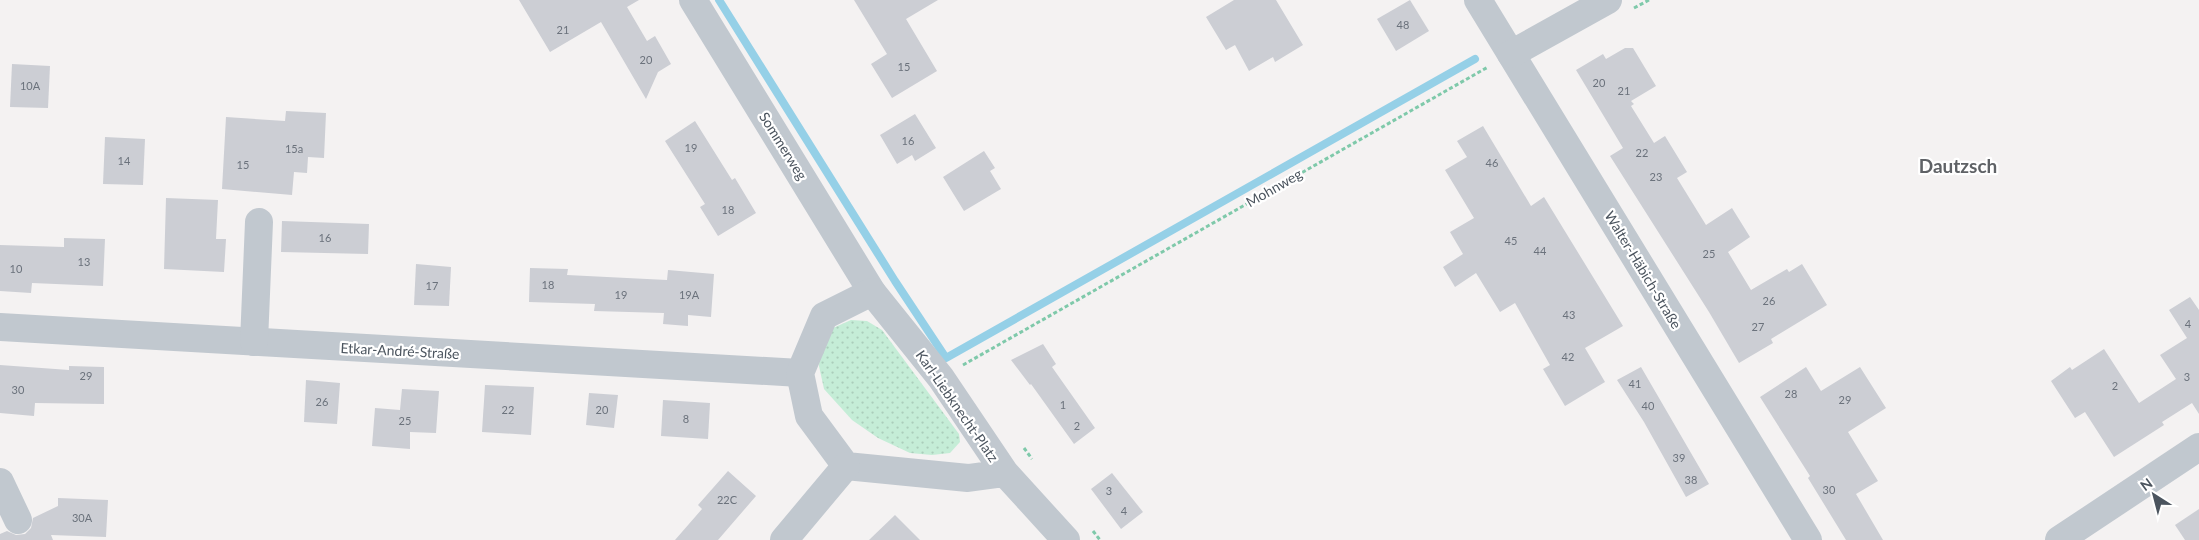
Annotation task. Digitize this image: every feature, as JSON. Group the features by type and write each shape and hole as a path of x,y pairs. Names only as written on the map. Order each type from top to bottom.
{"street":[{"name":"Sommerweg","path":"693,0 872,292"},
{"name":"Walter-Häbich-Straße","path":"1478,0 1808,540"},
{"path":"1511,54 1608,0"},
{"path":"254,342 259,222"},
{"name":"Karl-Liebknecht-Platz","path":"846,466 968,478 1005,473 957,372 872,292"},
{"path":"784,540 846,466 809,416 800,373 824,316 872,292"},
{"name":"Etkar-André-Straße","path":"0,327 800,373"},
{"path":"2059,540 2199,447"},
{"path":"1005,473 1077,533"},
{"path":"0,482 18,520"}],"path":[{"name":"Mohnweg","path":"957,372 1511,54"},
{"path":"1018,440 1035,464"},
{"path":"1077,533 1100,540"}],"green space":[{"path":"851,320 867,321 882,330 959,434 960,442 950,453 932,455 910,453 878,438 852,420 824,389 819,366 820,349 833,328"}],"building":[{"path":"519,0 639,0 627,7 647,41 655,36 671,64 658,72 646,99 601,22 550,52"},
{"path":"854,0 938,0 906,19 937,71 892,98 871,64 887,54"},
{"path":"1234,0 1276,0 1303,45 1275,62 1273,57 1249,71 1235,45 1226,50 1206,17"},
{"path":"1410,0 1429,31 1396,51 1377,19"},
{"path":"1625,48 1633,48 1656,86 1631,101 1634,104 1631,106 1654,143 1665,136 1687,172 1677,178 1706,225 1732,208 1750,237 1728,252 1751,290 1787,269 1789,272 1802,264 1827,305 1771,339 1773,343 1739,363 1709,312 1610,156 1623,148 1576,70 1603,54 1606,59"},
{"path":"12,64 50,66 48,108 10,107"},
{"path":"286,111 326,113 324,158 308,157 307,173 294,172 292,195 222,189 226,117 285,121"},
{"path":"915,114 936,148 915,161 912,155 897,164 880,135"},
{"path":"695,121 732,180 735,178 756,213 718,236 700,207 705,204 665,141"},
{"path":"1483,126 1531,206 1544,197 1623,326 1585,348 1605,382 1565,406 1543,369 1550,365 1515,303 1500,312 1476,273 1455,287 1443,267 1463,254 1450,232 1474,218 1445,170 1467,157 1457,141"},
{"path":"105,137 145,139 143,185 103,184"},
{"path":"984,151 995,168 990,171 1001,189 964,211 943,177"},
{"path":"166,198 218,200 216,239 226,239 224,272 164,269"},
{"path":"282,221 369,224 368,254 281,252"},
{"path":"64,238 105,239 103,286 32,283 31,293 0,291 0,245 64,247"},
{"path":"416,264 451,267 449,306 414,305"},
{"path":"530,268 568,269 567,275 667,280 668,270 714,274 711,317 688,315 688,326 663,324 664,313 594,311 595,304 529,302"},
{"path":"2190,297 2199,310 2199,414 2192,403 2162,422 2164,425 2114,457 2085,412 2075,418 2051,381 2070,367 2072,370 2104,349 2139,403 2176,379 2160,355 2187,338 2169,310"},
{"path":"1043,344 1056,364 1052,367 1095,428 1074,444 1031,384 1011,360"},
{"path":"0,365 69,370 69,366 104,367 104,404 35,403 34,416 0,413"},
{"path":"1641,367 1709,484 1686,497 1644,422 1617,380"},
{"path":"1806,367 1821,391 1860,367 1886,408 1848,432 1878,481 1856,494 1883,540 1846,540 1808,478 1810,476 1760,397"},
{"path":"306,380 340,383 337,424 304,422"},
{"path":"485,385 534,387 531,435 482,432"},
{"path":"402,389 439,391 436,433 410,432 410,449 372,446 375,408 400,410"},
{"path":"589,393 618,395 614,428 586,425"},
{"path":"663,400 710,403 708,439 661,436"},
{"path":"728,471 756,496 718,540 675,540 702,509 698,505"},
{"path":"1112,473 1143,512 1121,529 1091,489"},
{"path":"58,498 108,500 106,537 51,535 53,540 0,540 0,534 7,531 16,535 25,534 31,528 33,518 58,506"},
{"path":"2199,509 2199,540 2185,540 2175,525"},
{"path":"895,515 920,540 869,540"}],"waterway":[{"path":"719,0 895,281 946,358 1475,59"}],"district":[{"name":"Dautzsch","path":"1958,166"}]}
